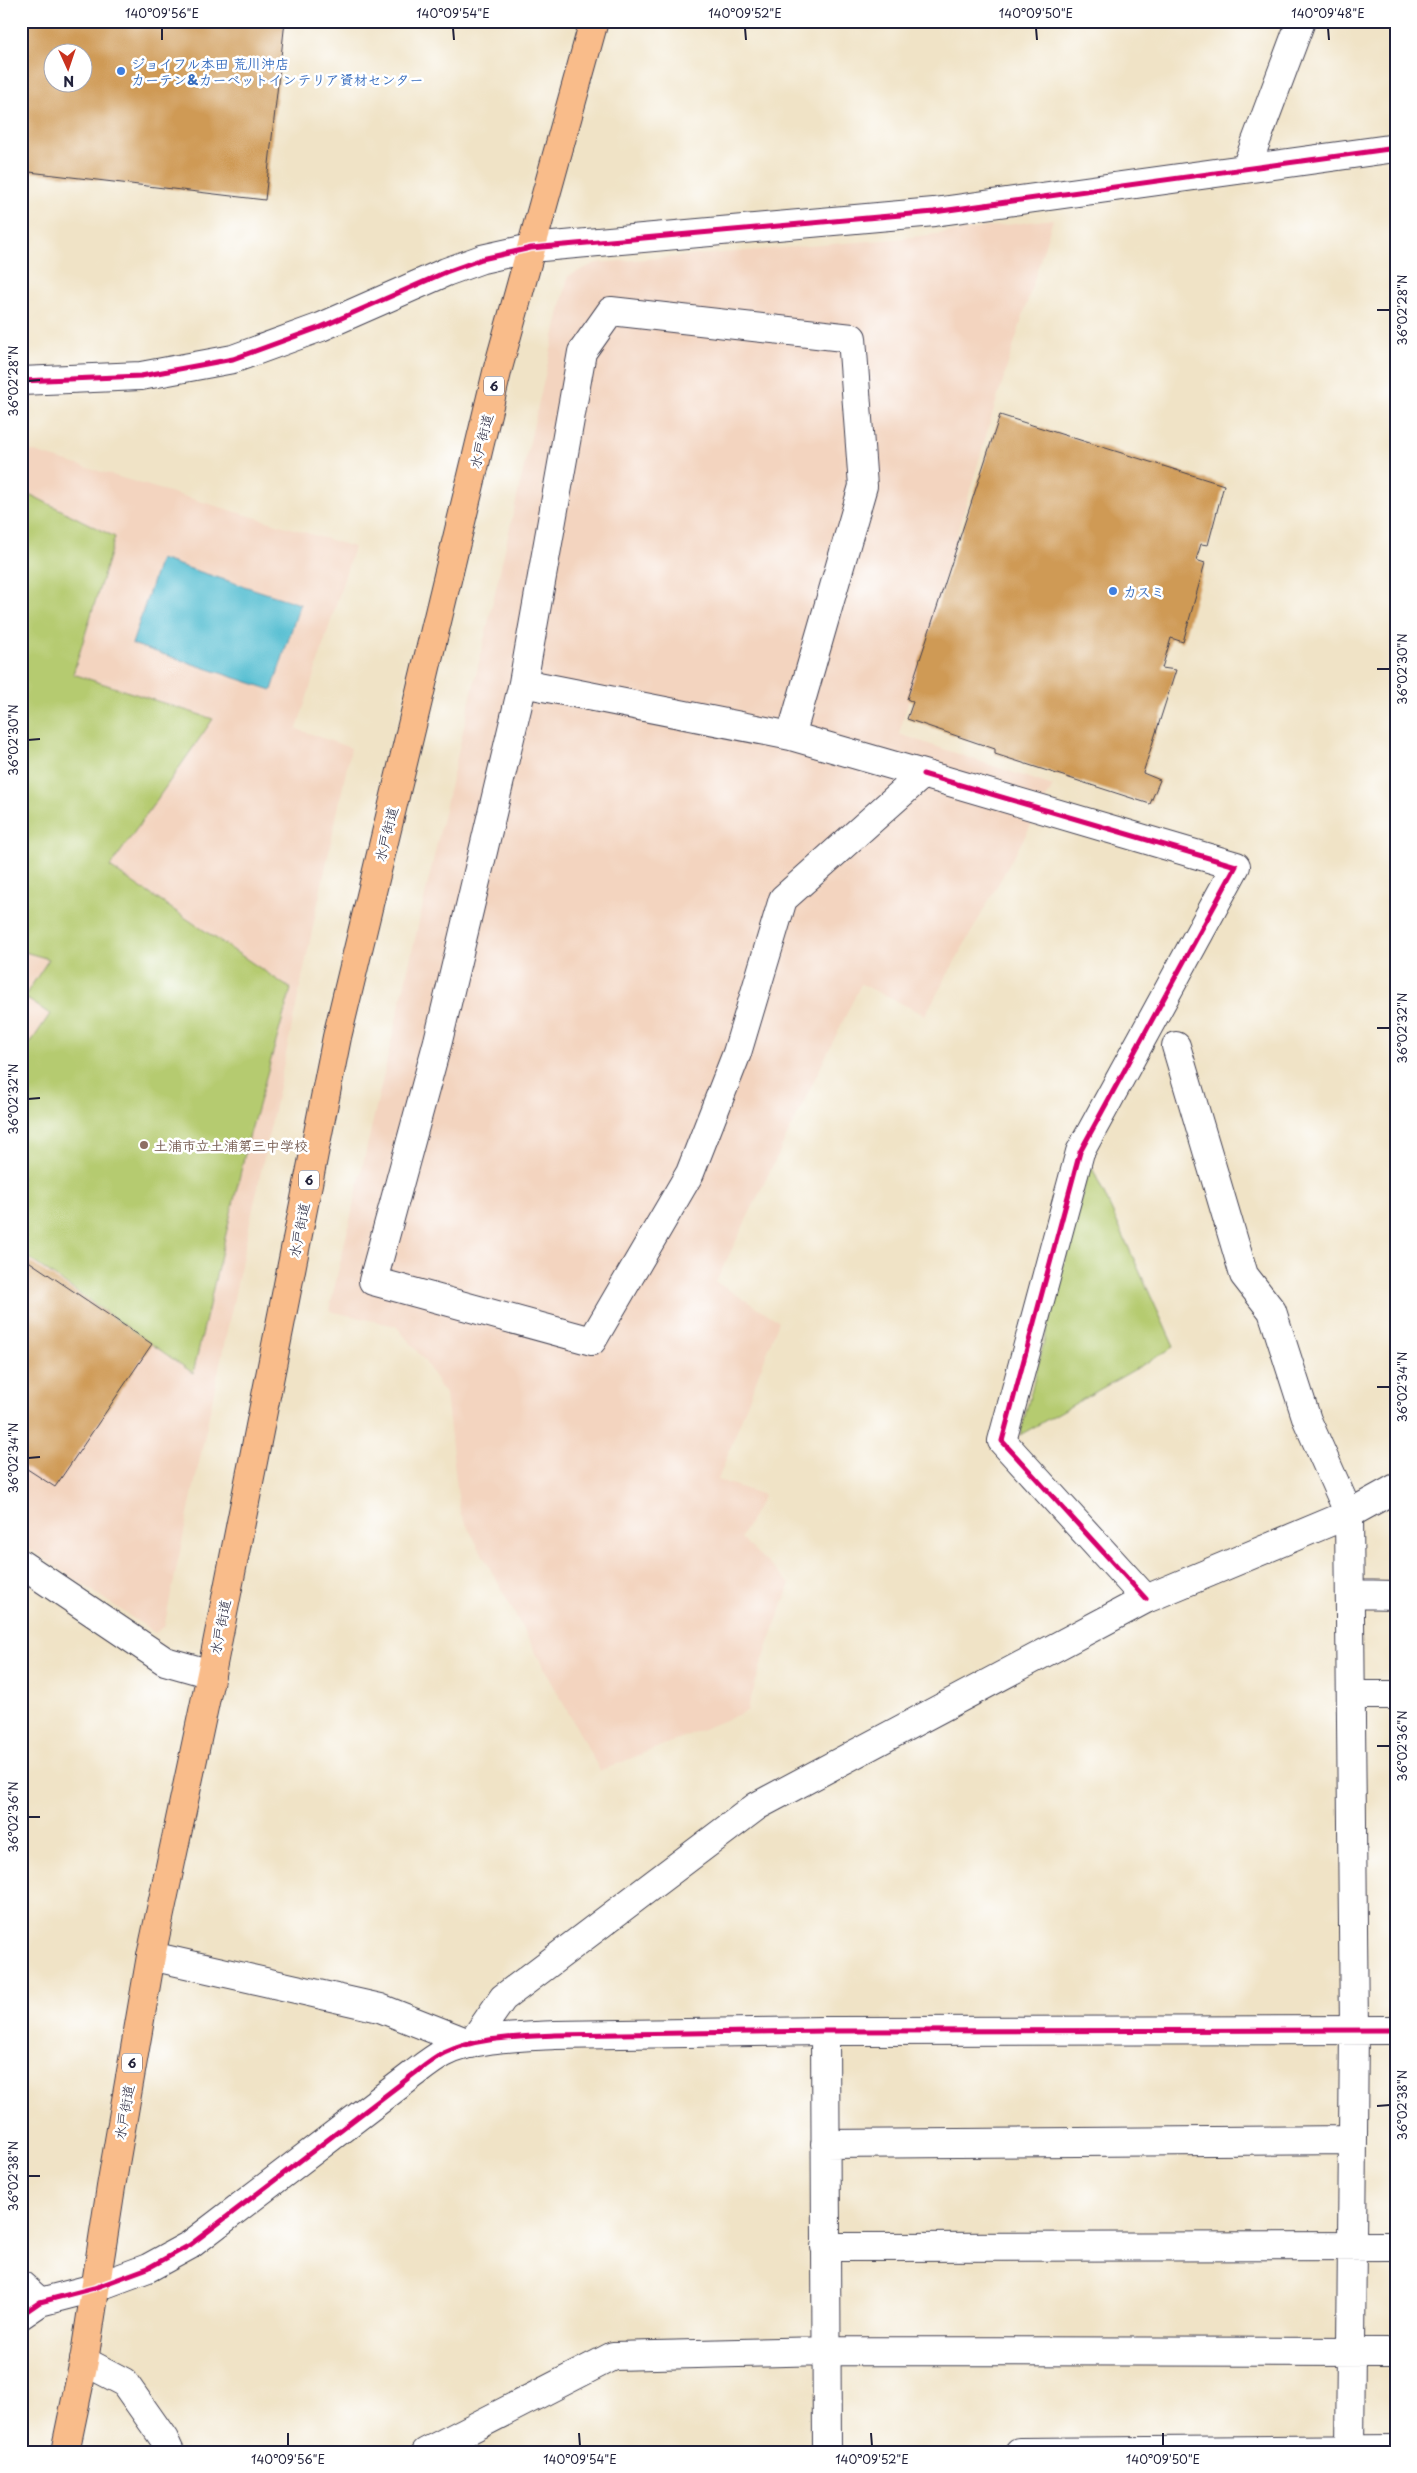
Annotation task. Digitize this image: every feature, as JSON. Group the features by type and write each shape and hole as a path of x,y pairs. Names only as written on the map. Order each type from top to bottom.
{"highway":[{"name":"水戸街道","path":"65,2452 84,2361 94,2288 151,1956 211,1674 337,1037 496,378 594,21"}],"street":[{"path":"1246,168 1301,21"},
{"path":"21,381 141,376 233,359 322,327 446,272 482,260 531,248 934,212 1396,148"},
{"path":"791,736 862,486 852,338 611,311 582,352 523,683 438,1040 372,1281 592,1341 690,1173 737,1053 783,899 923,774"},
{"path":"523,683 791,736 1236,866 1080,1152 1002,1441 1146,1599"},
{"path":"1176,1046 1244,1275 1272,1311 1307,1420 1350,1514 1354,2030 1350,2451"},
{"path":"471,2044 503,1998 758,1806 1146,1599 1350,1514 1396,1488"},
{"path":"21,1564 165,1661 211,1674"},
{"path":"1350,1594 1396,1595"},
{"path":"1351,1695 1396,1695"},
{"path":"151,1956 380,2008 471,2044"},
{"path":"28,2300 94,2288 148,2268 190,2245 415,2073 444,2053 471,2044 519,2037 554,2035 825,2031 1396,2030"},
{"path":"825,2031 825,2351 827,2452"},
{"path":"825,2144 1353,2140"},
{"path":"825,2247 1396,2246"},
{"path":"426,2452 613,2356 825,2351 1396,2352"},
{"path":"84,2361 124,2382 164,2439 170,2452"},
{"path":"1019,2452 1350,2451 1396,2449"}],"shaded area":[{"path":"1053,219 993,412 899,734 1053,786 925,1015 861,984 716,1282 779,1321 718,1480 764,1495 741,1538 790,1584 747,1711 600,1771 460,1513 446,1396 424,1360 396,1326 329,1311 568,276 596,263 896,239"},
{"name":"土浦市立土浦第三中学校","path":"21,448 354,547 297,729 351,748 164,1627 155,1633 21,1543"}],"green space":[{"path":"21,490 115,537 73,674 213,719 110,867 291,989 248,1141 193,1373 21,1253 21,1057 50,1014 24,997 49,959 21,951"},
{"path":"1090,1163 1174,1347 1020,1435"}],"water":[{"path":"160,559 300,604 272,690 132,644"}],"building":[{"path":"21,21 285,21 265,200 21,171"},
{"path":"1000,415 1224,485 1208,545 1201,544 1196,560 1205,563 1183,642 1171,638 1162,668 1176,670 1143,773 1160,780 1150,804 995,754 995,749 907,719 913,702 907,699"},
{"path":"21,1256 152,1344 55,1487 21,1465"}],"cycle path":[{"path":"21,381 141,376 233,359 321,327 446,272 482,259 531,248 934,212 1396,148"},
{"path":"923,774 1236,866 1080,1152 1002,1441 1146,1599"},
{"path":"21,2315 40,2302 94,2288 148,2268 190,2245 433,2060 456,2048 484,2041 512,2037 554,2035 825,2031 1396,2030"}],"place":[{"name":"ジョイフル本田 荒川沖店 カーテン&カーペットインテリア資材センター","path":"121,71"},
{"name":"カスミ","path":"1113,591"},
{"name":"土浦市立土浦第三中学校","path":"144,1145"}]}
